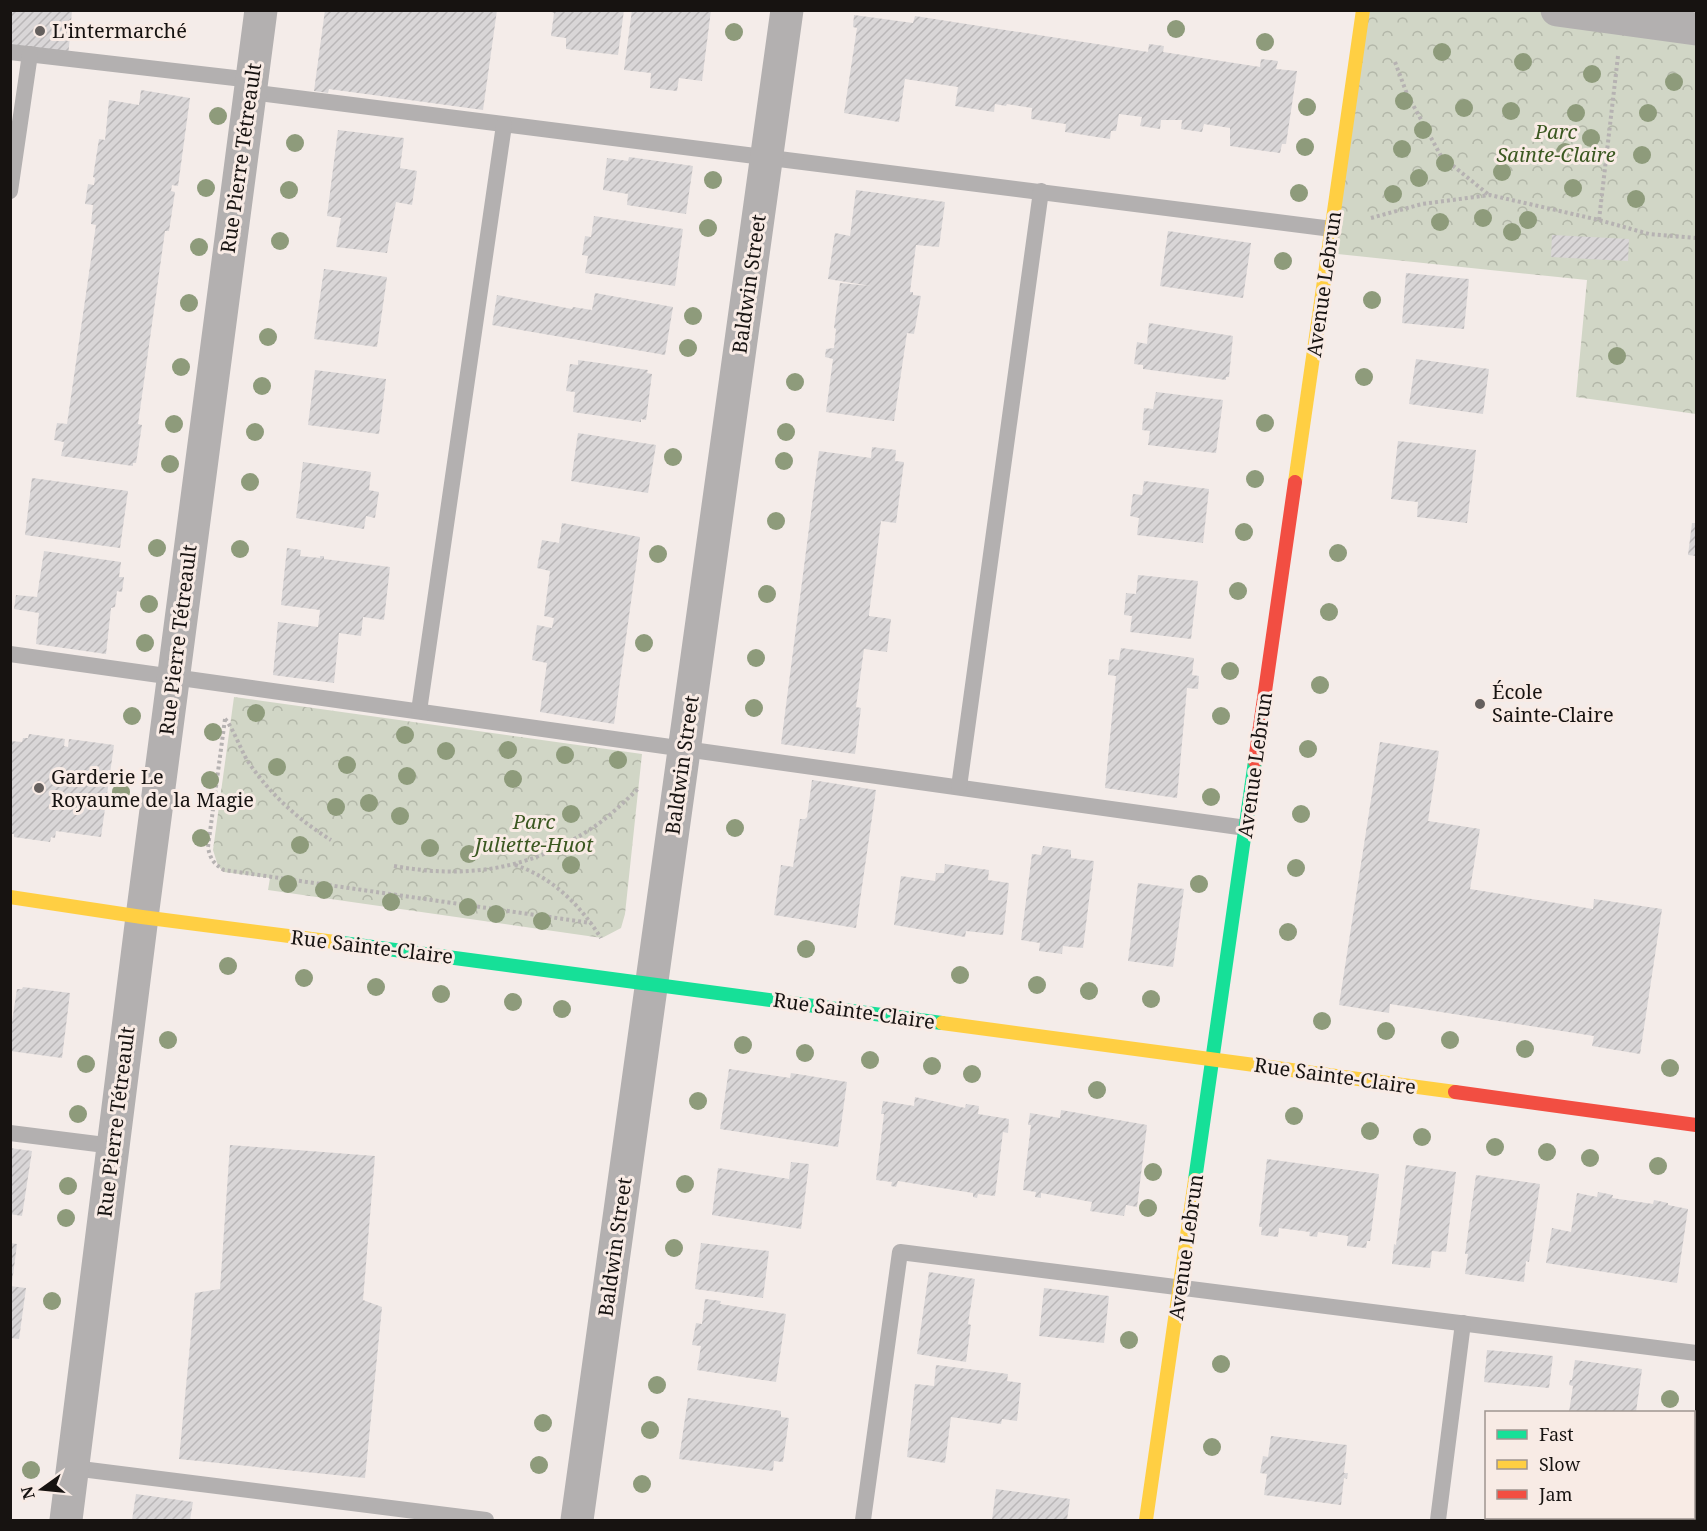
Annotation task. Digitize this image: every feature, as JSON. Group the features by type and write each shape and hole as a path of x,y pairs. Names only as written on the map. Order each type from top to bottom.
{"street":[{"name":"Rue Pierre Tétreault","path":"66,1521 142,917 261,10"},
{"name":"Baldwin Street","path":"577,1521 640,982 684,748 787,10"},
{"name":"Avenue Lebrun","path":"1146,1521 1363,10"},
{"path":"1557,10 1696,29"},
{"name":"Rue Sainte-Claire","path":"10,897 142,917 1696,1125"}],"lane":[{"path":"10,52 504,125 766,156 1332,229"},
{"path":"10,191 30,54"},
{"path":"419,711 504,125"},
{"path":"959,787 1041,191"},
{"path":"10,654 1246,828"},
{"path":"10,1133 113,1146"},
{"path":"863,1521 900,1252 1696,1353"},
{"path":"1438,1521 1463,1323"},
{"path":"73,1468 486,1521"}],"path":[{"path":"1599,219 1623,19"},
{"path":"1393,55 1407,94 1441,156 1490,195"},
{"path":"1332,229 1422,204 1490,195 1599,219 1649,234 1696,238"},
{"path":"173,677 228,722 238,745 262,782 283,804 332,840"},
{"path":"225,719 208,847 215,865 224,870 591,923"},
{"path":"394,866 447,873 476,872 514,865 549,852 590,830 684,748"},
{"path":"514,865 532,871 557,887 591,923 640,982"}],"green space":[{"name":"Parc Sainte-Claire","path":"1557,10 1696,29 1696,414 1576,397 1587,280 1328,253 1363,11"},
{"name":"Parc Juliette-Huot","path":"234,697 642,754 625,914 621,928 602,938 268,890 270,878 224,872 218,866 213,850"}],"building":[{"name":"L'intermarché","path":"10,10 72,10 68,59 10,51"},
{"path":"325,10 497,10 483,110 329,89 328,93 314,91"},
{"path":"546,10 624,10 618,55 566,49 566,38 551,36 554,13"},
{"path":"632,10 711,10 702,81 679,78 677,91 650,88 651,73 624,70"},
{"path":"854,15 913,23 915,16 1148,52 1149,44 1164,46 1163,52 1260,67 1261,59 1278,61 1276,69 1297,71 1286,144 1282,144 1280,153 1230,146 1230,128 1204,124 1202,132 1181,129 1182,120 1161,120 1160,129 1140,126 1142,117 1119,114 1116,131 1111,131 1110,139 1065,132 1066,124 1031,119 1032,108 995,104 994,112 955,106 958,87 905,79 899,122 844,113 857,28 853,27"},
{"path":"141,90 190,98 178,186 172,185 171,191 175,192 169,231 165,231 138,424 142,425 136,463 133,463 133,466 61,456 64,442 54,440 57,423 67,424 96,225 91,224 93,205 85,204 88,184 94,185 95,178 93,177 99,139 105,140 109,100 139,105"},
{"path":"338,130 404,138 400,168 417,171 412,205 396,202 387,253 336,247 341,218 327,216"},
{"path":"629,157 693,166 686,214 627,205 628,194 603,190 607,158 628,161"},
{"path":"856,190 945,202 939,247 916,245 910,292 921,296 914,334 907,333 894,421 826,412 833,359 825,357 826,349 834,348 836,329 834,328 840,283 871,286 828,279 835,233 850,236"},
{"path":"594,216 683,229 675,286 585,273 588,256 582,255 585,236 591,237"},
{"path":"1168,231 1251,243 1243,298 1160,286"},
{"path":"1552,235 1629,239 1628,261 1551,257"},
{"path":"324,269 387,277 377,347 314,339"},
{"path":"1406,273 1469,279 1464,329 1402,323"},
{"path":"595,293 673,307 665,355 492,325 497,295 572,309 573,307 592,310"},
{"path":"1149,323 1233,336 1229,377 1226,377 1226,380 1143,369 1143,365 1134,364 1137,342 1147,344"},
{"path":"1416,359 1489,369 1483,414 1409,404"},
{"path":"578,360 648,370 647,373 652,374 646,420 641,419 641,422 573,412 575,392 566,391 570,364 578,365"},
{"path":"315,370 386,379 379,434 308,425"},
{"path":"1156,392 1223,400 1216,453 1148,445 1150,431 1142,430 1144,408 1153,409"},
{"path":"578,433 656,445 648,493 571,481"},
{"path":"1398,441 1476,450 1467,523 1417,517 1418,502 1391,499"},
{"path":"872,447 896,450 895,461 904,462 896,523 881,521 869,614 869,616 891,619 887,652 864,649 856,707 861,708 855,754 781,744 819,451 871,458"},
{"path":"303,462 371,472 369,490 379,492 375,518 366,516 364,529 296,518"},
{"path":"32,478 128,491 120,548 25,535"},
{"path":"1144,481 1209,489 1203,543 1137,535 1139,518 1130,516 1133,494 1142,495"},
{"path":"562,523 640,537 614,724 540,712 547,663 532,660 537,625 552,628 554,618 544,616 550,571 537,568 542,540 559,543"},
{"path":"1692,523 1696,523 1696,556 1688,555"},
{"path":"287,548 301,550 300,556 320,558 324,556 324,559 390,567 384,620 363,617 361,636 339,633 334,683 273,675 278,622 318,627 320,610 281,605"},
{"path":"44,551 121,562 119,577 124,577 122,592 117,591 115,607 111,608 106,654 36,644 39,613 14,609 16,595 37,597"},
{"path":"1138,575 1198,581 1191,639 1130,632 1132,616 1124,615 1126,593 1136,594"},
{"path":"1121,648 1194,658 1192,675 1199,676 1198,689 1187,688 1177,798 1105,788 1116,676 1108,675 1109,659 1119,660"},
{"path":"29,734 65,739 64,746 68,747 69,739 114,745 101,837 56,831 55,838 51,837 50,842 14,837 14,834 10,834 10,741 22,742 23,738 28,738"},
{"path":"1380,742 1439,751 1428,821 1480,829 1470,889 1593,909 1594,899 1662,909 1640,1054 1592,1046 1594,1036 1390,1004 1389,1013 1339,1005"},
{"path":"812,780 876,790 856,928 774,915 781,865 793,867 800,819 807,817"},
{"path":"1043,846 1071,850 1071,858 1094,861 1083,948 1063,946 1062,954 1039,951 1040,943 1021,940 1032,854 1041,855"},
{"path":"945,864 989,870 988,880 1009,883 1003,935 966,931 965,937 894,925 901,876 935,881 936,873 944,873"},
{"path":"1138,883 1184,889 1173,967 1128,961"},
{"path":"23,987 70,993 62,1058 10,1051 17,989"},
{"path":"729,1069 790,1078 791,1073 847,1082 838,1147 720,1129"},
{"path":"915,1097 965,1108 966,1104 979,1106 978,1114 1009,1119 1008,1133 1003,1132 995,1196 978,1194 977,1198 973,1197 973,1193 898,1181 896,1187 891,1186 892,1182 876,1180 884,1114 881,1114 883,1101 914,1106"},
{"path":"1061,1110 1147,1125 1137,1207 1126,1205 1124,1216 1090,1211 1092,1202 1041,1193 1041,1198 1035,1197 1036,1192 1023,1190 1031,1125 1028,1125 1030,1113 1060,1118"},
{"path":"230,1145 375,1156 363,1300 382,1307 365,1478 179,1459 195,1293 220,1289"},
{"path":"10,1148 32,1151 22,1216 10,1214"},
{"path":"1267,1159 1379,1174 1370,1241 1367,1241 1366,1248 1347,1246 1348,1236 1318,1232 1317,1237 1309,1236 1310,1232 1279,1228 1278,1237 1261,1235 1262,1227 1259,1227"},
{"path":"791,1162 809,1164 801,1229 712,1215 718,1168 789,1179"},
{"path":"1406,1165 1456,1172 1446,1252 1432,1251 1430,1268 1392,1264"},
{"path":"1476,1175 1540,1184 1524,1282 1465,1274 1468,1254 1465,1254"},
{"path":"1598,1192 1613,1195 1612,1198 1653,1204 1654,1200 1688,1209 1677,1283 1546,1263 1552,1228 1571,1232 1577,1193 1597,1197"},
{"path":"10,1243 17,1244 12,1283 10,1283"},
{"path":"701,1243 769,1251 763,1298 695,1289"},
{"path":"929,1272 975,1279 968,1324 971,1325 966,1362 917,1354"},
{"path":"10,1286 26,1288 19,1339 10,1338"},
{"path":"1044,1288 1109,1296 1104,1343 1039,1336"},
{"path":"705,1299 721,1301 720,1304 786,1314 776,1382 697,1370 701,1346 692,1345 696,1323 702,1324"},
{"path":"1487,1350 1553,1356 1549,1388 1484,1382"},
{"path":"1575,1360 1642,1369 1636,1411 1569,1411 1573,1386 1569,1385"},
{"path":"936,1365 1008,1374 1007,1381 1021,1383 1017,1421 1002,1419 1001,1424 951,1417 945,1463 907,1457 915,1384 934,1386"},
{"path":"688,1398 781,1411 781,1417 789,1418 783,1462 774,1461 773,1471 679,1459"},
{"path":"1271,1436 1347,1445 1344,1473 1348,1473 1347,1479 1344,1478 1341,1505 1264,1495 1267,1474 1260,1473 1263,1456 1268,1457"},
{"path":"996,1489 1070,1499 1067,1520 992,1520"},
{"path":"136,1494 193,1502 190,1520 132,1520"}],"traffic: fast":[{"path":"1195,1180 1255,761"},
{"path":"335,942 942,1023"}],"traffic: slow":[{"path":"1295,482 1363,10"},
{"path":"10,897 335,942"},
{"path":"942,1023 1455,1092"},
{"path":"1146,1520 1195,1180"}],"traffic: jam":[{"path":"1255,761 1295,482"},
{"path":"1455,1092 1696,1125"}],"place":[{"name":"L'intermarché","path":"40,31"},
{"name":"École Sainte-Claire","path":"1480,704"},
{"name":"Garderie Le Royaume de la Magie","path":"39,788"}]}
